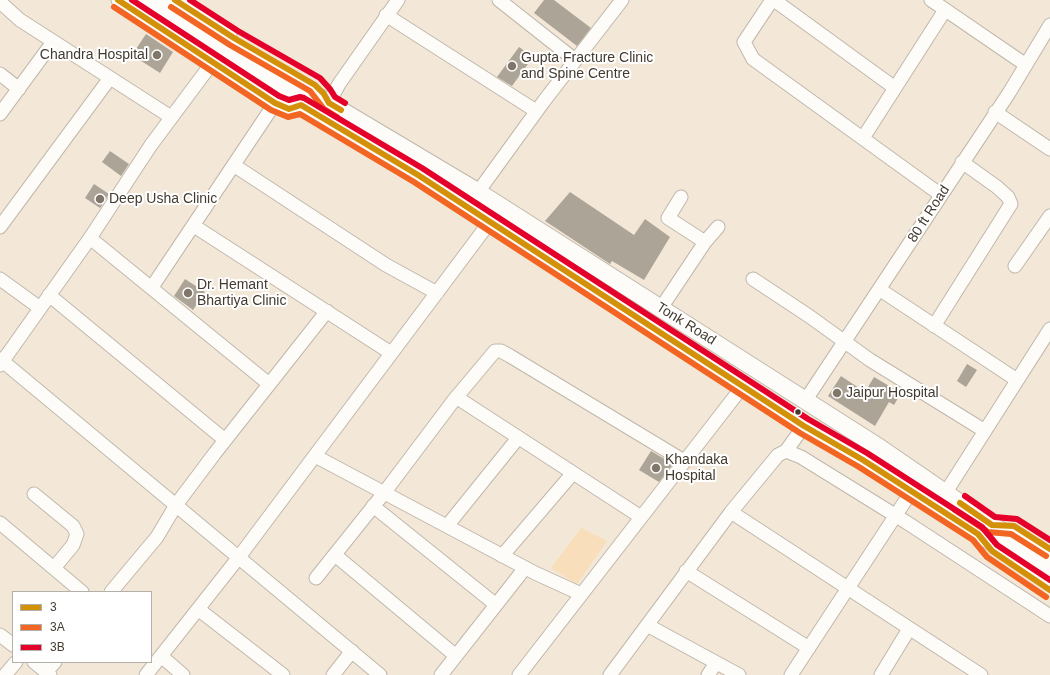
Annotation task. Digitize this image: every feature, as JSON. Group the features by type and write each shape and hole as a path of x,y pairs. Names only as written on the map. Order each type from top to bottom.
{"main road":[{"path":"135,0 293,99 329,103"},
{"path":"159,0 293,99"},
{"name":"Tonk Road","path":"293,99 418,175 489,223 804,426 863,460 910,492 985,530"},
{"name":"Tonk Road","path":"329,103 478,192 946,492 985,530"},
{"path":"985,530 1014,526 1048,557"},
{"path":"985,530 1007,551 1050,578"},
{"path":"985,530 992,551 1050,590"}],"street":[{"name":"Tonk Road","path":"118,0 212,63 293,99"},
{"name":"Tonk Road","path":"175,0 234,38 315,85 324,94 329,103"},
{"path":"329,103 339,84 398,0"},
{"path":"499,0 575,60"},
{"path":"478,192 536,111 622,0"},
{"path":"895,88 773,0 744,42 753,59 941,195"},
{"path":"931,0 1026,65"},
{"path":"0,2 20,20 171,117"},
{"path":"863,138 945,10"},
{"path":"386,16 536,111"},
{"name":"80 ft Road","path":"805,401 1048,33"},
{"path":"0,114 53,42"},
{"path":"212,63 151,144 90,238 1,362 380,675"},
{"path":"0,74 19,88"},
{"path":"0,228 110,78"},
{"path":"152,287 235,166 293,99"},
{"path":"996,112 1050,149"},
{"path":"934,326 1011,204 1008,197 997,187 962,162"},
{"path":"235,166 368,254 437,293"},
{"path":"681,197 668,218 705,242"},
{"path":"1015,266 1050,216"},
{"path":"146,675 315,456 489,223"},
{"path":"194,226 391,353"},
{"path":"661,308 705,242 718,227"},
{"path":"90,238 152,287 269,384"},
{"path":"0,279 40,308"},
{"path":"753,279 870,360 985,431"},
{"path":"879,289 1017,380"},
{"path":"49,296 225,440"},
{"path":"112,591 156,537 176,505 225,440 327,311"},
{"path":"946,492 1050,329"},
{"path":"316,578 384,493 456,397 490,355 495,351 501,351 684,461"},
{"path":"519,675 743,386"},
{"path":"456,397 641,516"},
{"path":"610,675 731,512 778,455 786,451 804,426"},
{"path":"447,526 518,438"},
{"path":"786,451 801,457 1050,616"},
{"path":"315,456 525,568 581,594"},
{"path":"502,556 572,473"},
{"path":"791,675 910,492"},
{"path":"34,494 76,530 76,537 73,545 54,568"},
{"path":"373,506 495,604"},
{"path":"731,512 981,675"},
{"path":"0,523 81,591"},
{"path":"335,555 456,656"},
{"path":"441,675 495,604 525,568"},
{"path":"686,572 809,648"},
{"path":"198,609 283,675"},
{"path":"647,625 739,675"},
{"path":"881,675 909,629"},
{"path":"0,635 12,644"},
{"path":"333,675 352,651"},
{"path":"161,656 183,675"},
{"path":"5,675 15,663"},
{"path":"35,663 48,674 54,663"},
{"path":"708,675 716,663"}],"shaded area":[{"path":"581,528 607,541 577,584 551,568"}],"building":[{"path":"544,0 554,0 591,28 577,46 534,13"},
{"path":"146,34 173,52 160,73 132,55"},
{"path":"519,47 533,57 512,86 497,77"},
{"path":"110,151 129,164 121,176 102,162"},
{"path":"94,184 109,194 100,208 85,198"},
{"path":"570,192 634,235 645,219 670,237 644,280 612,261 610,264 545,221"},
{"path":"185,279 205,292 193,310 174,296"},
{"path":"967,364 977,370 966,387 957,381"},
{"path":"841,376 865,392 874,377 901,393 894,405 889,402 875,426 828,396"},
{"path":"651,451 673,464 659,482 639,470"}],"transit line":[{"name":"3","path":"118,0 275,103 289,109 301,105 418,175 804,426 863,460 978,534 992,551 1050,590"},
{"name":"3B","path":"132,0 279,96 289,100 300,97 304,98 422,168 808,419 867,453 982,527 997,545 1050,580"},
{"name":"3","path":"175,0 234,38 315,85 324,94 329,103 341,110"},
{"name":"3B","path":"190,0 238,31 320,78 335,97 345,103"},
{"name":"3A","path":"114,7 271,110 288,117 300,114 414,182 800,433 859,467 973,540 987,557 1046,597"},
{"name":"3A","path":"171,7 230,45 310,91 324,109 337,117"},
{"name":"3B","path":"965,496 995,517 1017,519 1050,540"},
{"name":"3","path":"960,503 992,525 1014,526 1050,549"},
{"name":"3A","path":"955,510 988,532 1011,534 1046,556"}],"place":[{"name":"Chandra Hospital","path":"157,55"},
{"name":"Gupta Fracture Clinic and Spine Centre","path":"512,66"},
{"name":"Deep Usha Clinic","path":"100,199"},
{"name":"Dr. Hemant Bhartiya Clinic","path":"188,293"},
{"name":"Jaipur Hospital","path":"837,393"},
{"name":"Khandaka Hospital","path":"656,468"}]}
